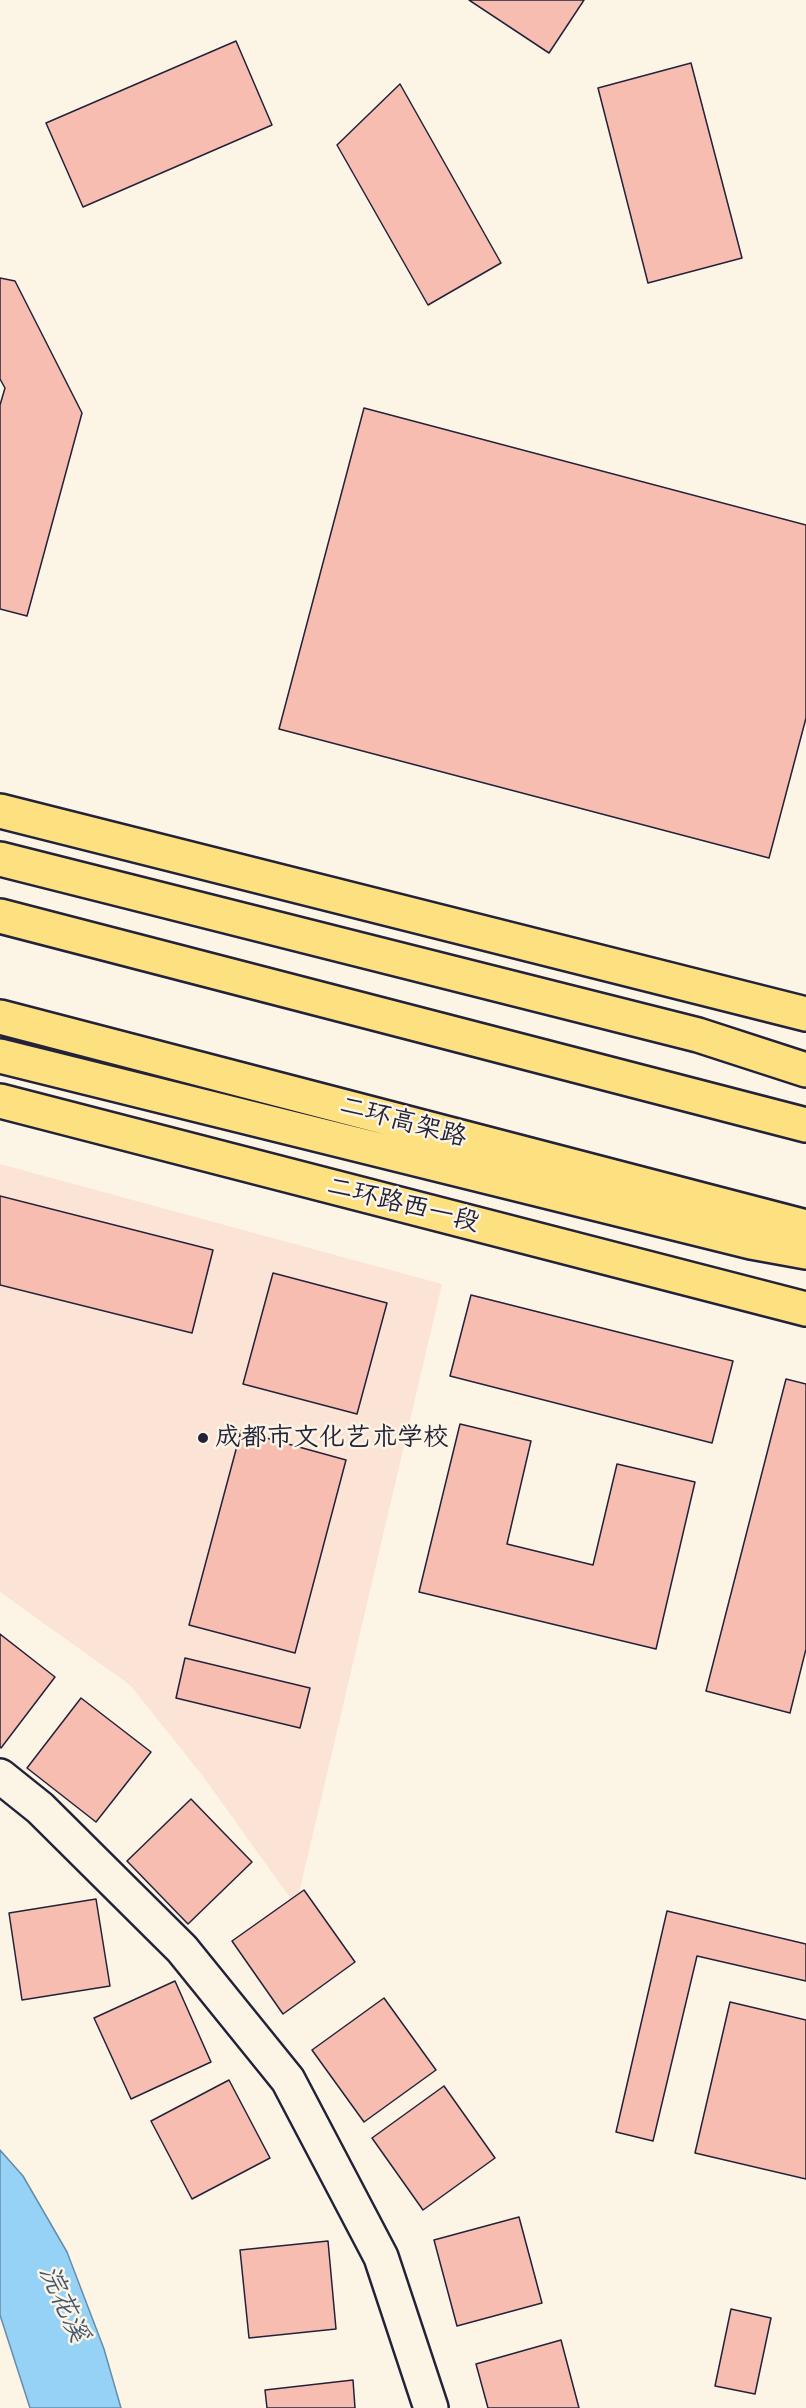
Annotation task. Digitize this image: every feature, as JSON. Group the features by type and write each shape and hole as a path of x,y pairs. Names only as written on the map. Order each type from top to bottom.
{"main road":[{"path":"0,811 806,1014"},
{"path":"0,859 698,1035 806,1070"},
{"path":"0,916 806,1125"},
{"name":"二环高架路","path":"0,1017 806,1227"},
{"path":"0,1056 751,1242 806,1252"},
{"name":"二环路西一段","path":"0,1101 806,1308"}],"street":[{"path":"0,1776 40,1808 182,1949 288,2080 381,2257 430,2408"}],"shaded area":[{"name":"成都市文化艺术学校","path":"0,1164 442,1284 296,1906 202,1775 130,1685 0,1592"}],"water":[{"name":"浣花溪","path":"0,2150 23,2176 67,2252 104,2349 121,2408 30,2408 0,2315"}],"building":[{"path":"469,0 584,0 549,53"},
{"path":"236,41 272,125 83,207 46,123"},
{"path":"691,63 742,258 648,283 598,88"},
{"path":"400,84 501,263 428,305 337,145"},
{"path":"0,278 15,281 82,413 27,616 0,609 0,405 5,388 0,379"},
{"path":"364,408 806,525 806,718 769,858 279,729"},
{"path":"0,1196 213,1250 192,1333 0,1285"},
{"path":"273,1273 387,1303 357,1414 243,1384"},
{"path":"471,1295 733,1361 712,1443 450,1376"},
{"path":"786,1379 806,1384 806,1649 790,1713 706,1691"},
{"path":"460,1424 531,1441 507,1544 593,1565 617,1464 695,1482 656,1649 419,1592"},
{"path":"241,1431 346,1460 295,1653 189,1625"},
{"path":"0,1634 55,1677 1,1748 0,1747"},
{"path":"185,1658 310,1688 300,1728 176,1698"},
{"path":"81,1698 151,1752 96,1822 27,1768"},
{"path":"191,1799 252,1862 188,1924 127,1861"},
{"path":"304,1890 355,1962 283,2014 232,1941"},
{"path":"96,1899 110,1986 22,2000 9,1913"},
{"path":"667,1911 806,1944 806,1981 697,1956 653,2141 616,2132"},
{"path":"175,1981 211,2062 131,2099 94,2018"},
{"path":"384,1998 436,2070 364,2122 312,2050"},
{"path":"730,2002 806,2020 806,2179 695,2153"},
{"path":"229,2080 270,2158 192,2199 151,2121"},
{"path":"444,2086 495,2158 423,2210 372,2138"},
{"path":"519,2217 542,2303 457,2326 434,2240"},
{"path":"328,2241 336,2329 249,2338 240,2250"},
{"path":"731,2309 771,2318 755,2394 715,2386"},
{"path":"561,2340 579,2408 488,2408 476,2364"},
{"path":"353,2380 355,2408 267,2408 265,2390"}],"place":[{"name":"成都市文化艺术学校","path":"203,1438"}]}
